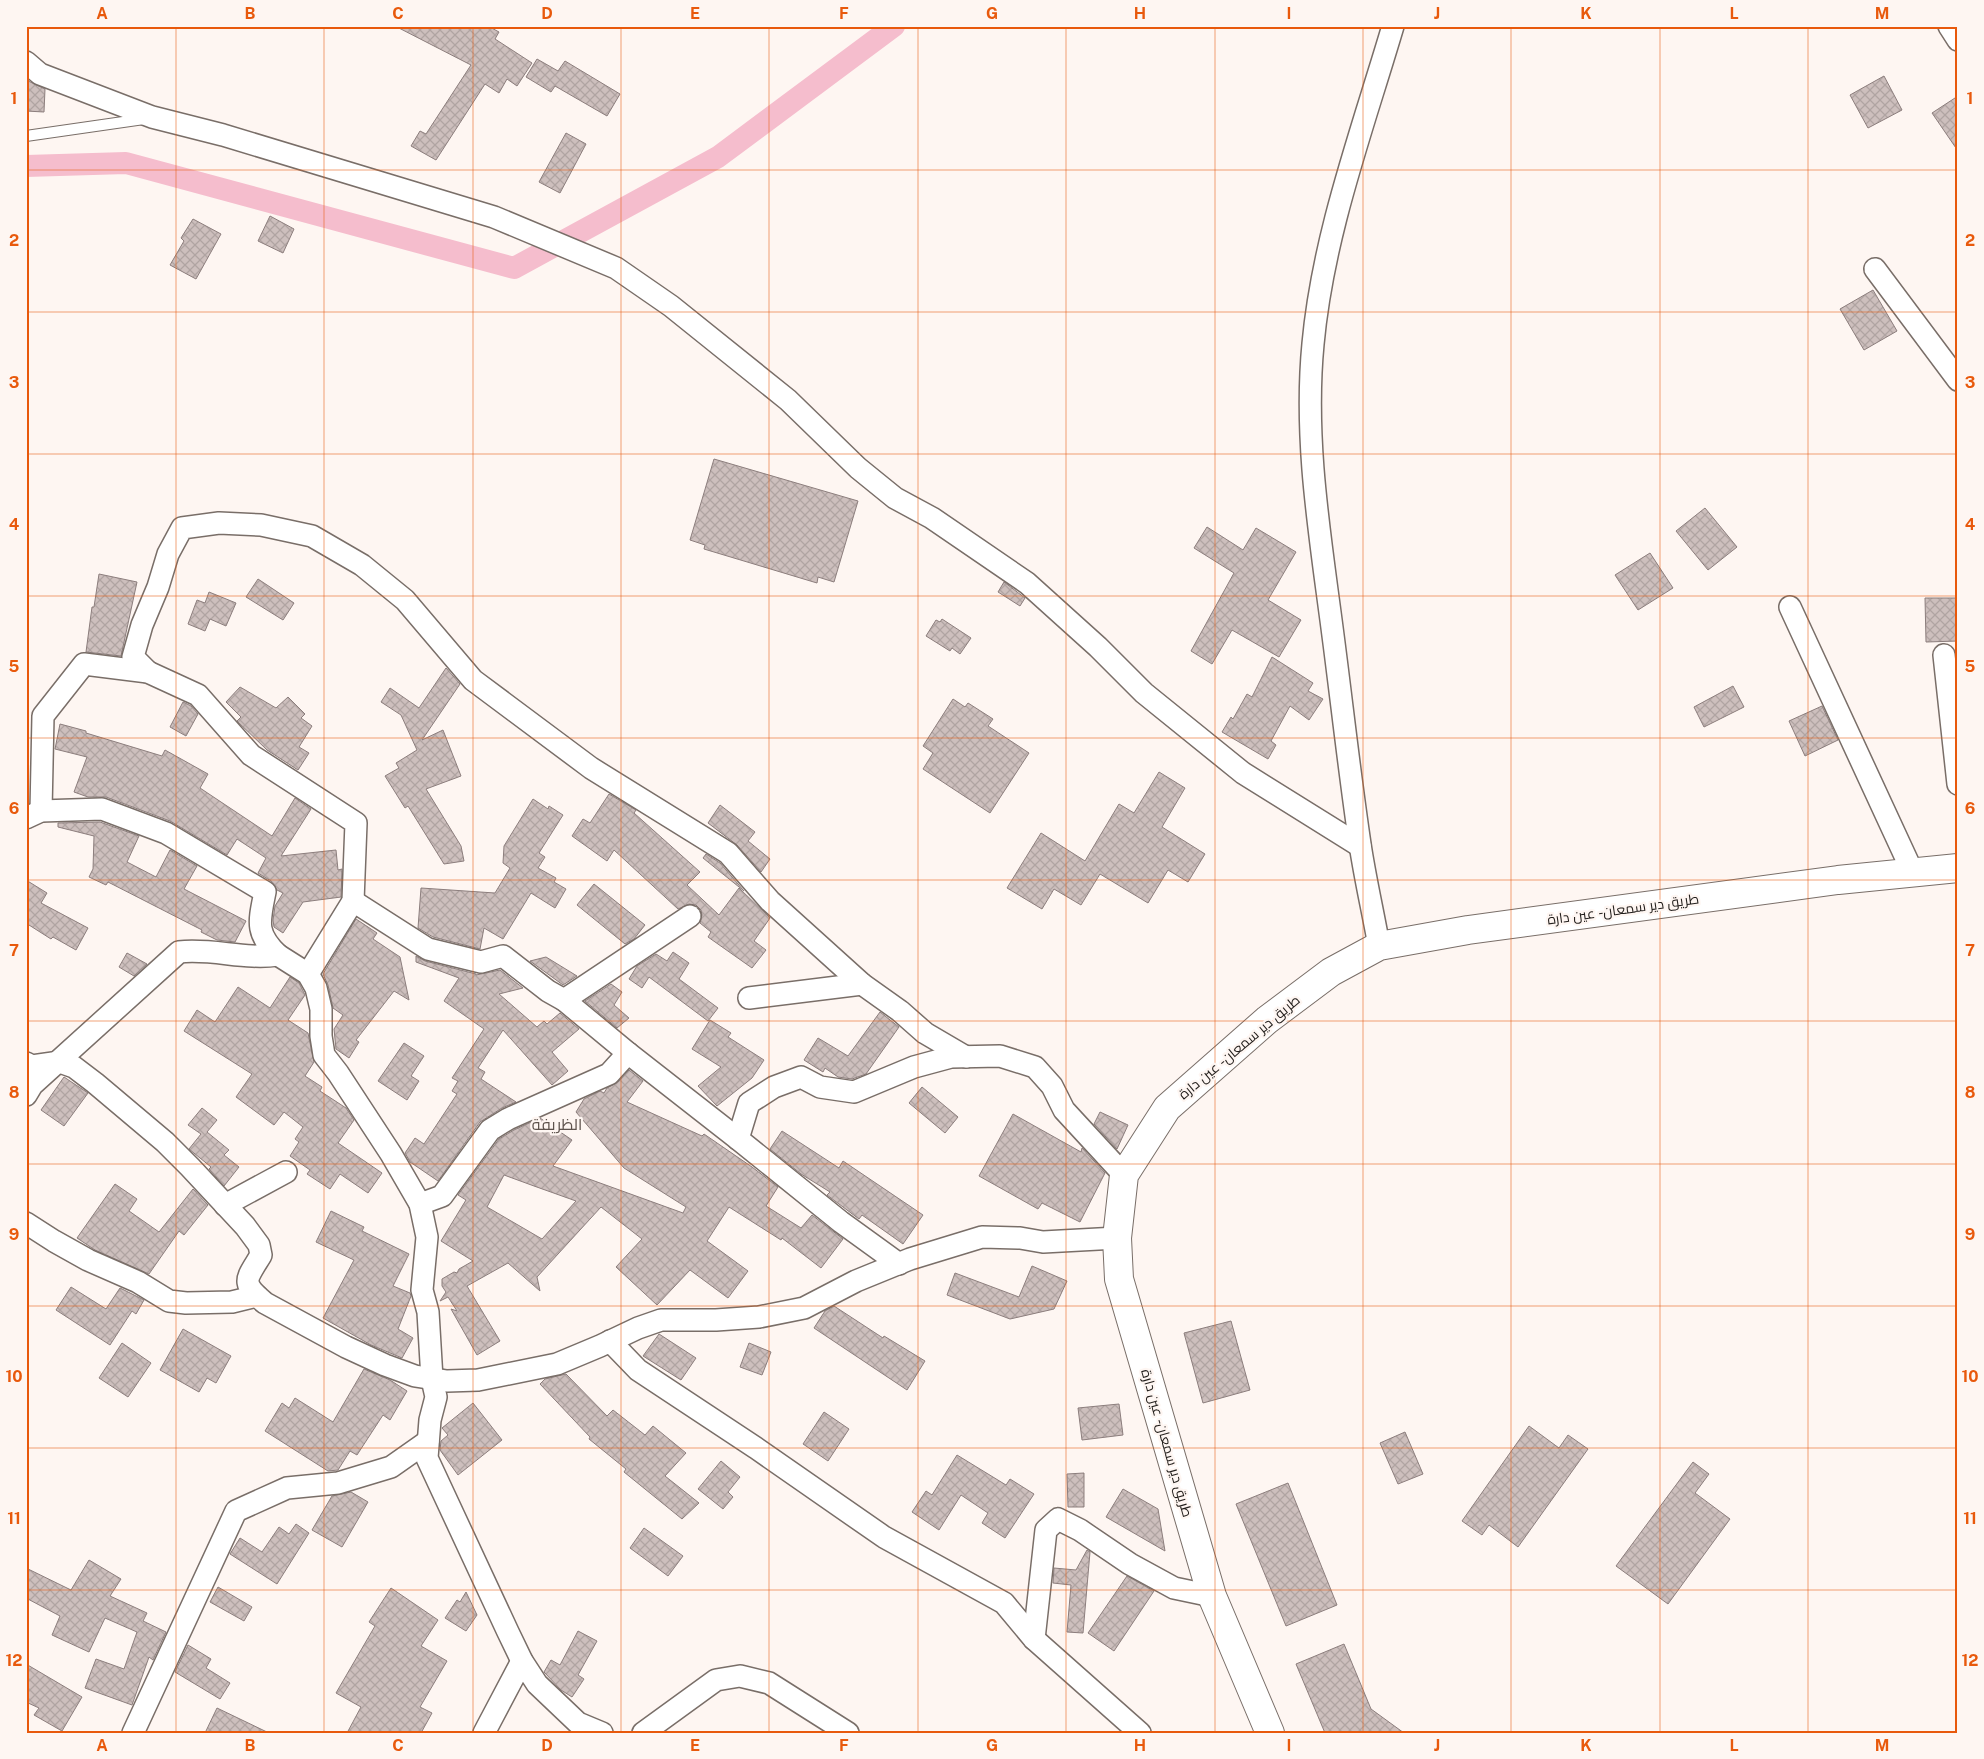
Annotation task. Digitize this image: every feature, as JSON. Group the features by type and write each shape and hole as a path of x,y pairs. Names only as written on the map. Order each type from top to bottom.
{"main road":[{"name":"طريق دير سمعان - عين دارة","path":"1270,1733 1212,1596 1118,1279 1117,1238 1124,1175 1167,1108 1267,1020 1332,972 1379,946 1468,930 1828,882 1958,868"}],"street":[{"path":"1379,946 1360,846 1317,514 1311,458 1310,401 1318,298 1331,233 1393,26"},
{"path":"1949,26 1958,40"},
{"path":"26,62 40,74 152,117 223,135 494,217 616,268 671,306 788,400 858,468 895,498 932,518 1027,583 1098,647 1144,693 1243,773 1360,846"},
{"path":"1875,269 1958,380"},
{"path":"148,672 133,657 142,625 158,587 168,554 182,528 219,523 261,525 312,536 362,565 404,600 472,680 592,768 728,853 770,901 862,984 900,1011 925,1033 966,1057"},
{"path":"1790,607 1913,873"},
{"path":"1944,655 1958,784"},
{"path":"308,974 353,901 356,823 251,755 198,695 148,672 84,664 43,716 34,814 102,809 166,833 265,892 260,916 261,932 265,943 278,955 308,974 316,988 321,1008 321,1036 324,1056 338,1073 391,1154 420,1204 427,1237 422,1290 428,1312 432,1379 436,1397 430,1420 427,1458 522,1661 537,1684 578,1723 602,1733"},
{"path":"353,901 428,949 481,962 503,956 548,991 564,1000 841,1222 899,1264"},
{"path":"564,1000 690,916"},
{"path":"26,1095 32,1085 60,1062 179,952 191,950 260,958 278,955"},
{"path":"749,998 862,984"},
{"path":"420,1204 442,1196 490,1130 508,1119 609,1074 628,1053"},
{"path":"738,1139 749,1104 774,1087 801,1077 820,1087 854,1092 914,1066 951,1056 1000,1056 1035,1068 1052,1086 1064,1110 1124,1175"},
{"path":"26,1062 32,1066 60,1062 74,1067 96,1083 165,1142 245,1226 259,1245 261,1255 248,1274 247,1282 250,1290 257,1296 295,1319 361,1354 415,1376 432,1379 446,1381 478,1380 556,1364 638,1328 661,1320 716,1320 759,1317 804,1308 856,1281 899,1264 982,1237 1020,1238 1043,1242 1117,1238"},
{"path":"225,1205 286,1172"},
{"path":"26,1223 62,1246 138,1282 169,1301 186,1303 232,1302 257,1296"},
{"path":"610,1341 638,1370 756,1448 884,1537 1004,1603 1034,1639 1140,1733"},
{"path":"133,1733 236,1511 287,1488 338,1483 392,1467 428,1441"},
{"path":"1034,1639 1046,1530 1058,1519 1080,1530 1130,1564 1174,1588 1212,1596"},
{"path":"484,1733 522,1661"},
{"path":"642,1733 716,1680 740,1676 769,1683 848,1733"}],"lane":[{"path":"26,136 152,117"}],"building":[{"path":"395,26 488,26 499,32 495,39 532,63 517,86 507,79 499,93 485,84 436,160 411,146 420,131 426,134 471,65"},
{"path":"537,59 558,71 565,61 620,94 607,116 555,86 551,92 526,77"},
{"path":"1884,76 1902,110 1868,128 1850,95"},
{"path":"26,80 45,89 44,112 26,111"},
{"path":"1958,96 1958,151 1932,113"},
{"path":"566,133 586,144 560,193 539,182"},
{"path":"270,216 294,229 283,253 258,241"},
{"path":"193,219 221,234 196,279 170,265 184,241 181,238"},
{"path":"1873,290 1897,331 1864,350 1840,309"},
{"path":"714,459 858,501 834,582 818,577 817,583 704,549 705,545 690,540"},
{"path":"1705,508 1737,547 1708,570 1676,531"},
{"path":"1207,527 1243,550 1256,528 1296,552 1268,600 1301,620 1279,657 1232,630 1212,664 1191,651 1234,573 1194,548"},
{"path":"1650,553 1673,588 1638,610 1615,575"},
{"path":"99,574 137,582 121,656 86,652"},
{"path":"258,579 294,603 283,620 246,597"},
{"path":"1004,582 1025,598 1020,606 998,592"},
{"path":"209,592 236,603 226,626 210,619 205,631 188,624 197,600 205,603"},
{"path":"1925,598 1958,598 1958,641 1926,642"},
{"path":"942,619 971,638 960,654 952,648 950,651 926,636 936,620 940,622"},
{"path":"1272,657 1313,683 1308,691 1323,699 1309,720 1290,706 1271,741 1276,745 1268,759 1222,732 1231,717 1233,719 1247,694 1252,697"},
{"path":"446,668 460,684 422,740 443,730 461,776 426,789 461,846 464,861 444,864 408,806 405,808 385,776 399,768 396,763 417,750 401,715 381,702 390,688 419,708"},
{"path":"1733,686 1744,707 1704,727 1694,707"},
{"path":"240,687 276,708 288,697 305,714 301,718 312,726 299,747 309,753 298,770 267,750 237,721 241,717 226,702"},
{"path":"953,699 965,707 968,703 993,719 988,726 1029,753 990,813 923,769 933,753 923,746"},
{"path":"183,702 191,706 198,714 186,736 170,727"},
{"path":"1822,706 1838,740 1805,756 1789,721"},
{"path":"60,724 162,756 165,750 208,774 200,788 272,836 295,798 311,809 281,856 336,850 338,870 342,869 341,897 303,902 283,933 274,927 273,920 275,906 283,893 277,890 271,881 258,873 266,858 237,839 227,855 170,821 106,797 88,797 74,792 87,757 55,749"},
{"path":"1159,772 1185,788 1162,827 1205,854 1188,882 1168,870 1148,903 1100,874 1081,905 1054,889 1042,909 1007,888 1041,833 1085,861 1119,804 1134,813"},
{"path":"609,794 636,810 634,813 700,872 687,885 719,915 739,888 770,918 754,941 766,950 752,968 708,937 711,932 700,923 701,910 696,905 689,904 678,909 614,850 607,861 572,836 583,819 590,823"},
{"path":"533,799 548,809 549,806 563,815 539,853 545,857 538,868 556,878 554,882 566,889 555,908 531,893 503,939 484,928 480,949 433,937 418,928 421,888 495,893 510,868 503,863 504,846"},
{"path":"720,805 755,832 748,841 770,859 761,872 737,845 708,823"},
{"path":"100,822 139,836 127,862 156,877 170,850 197,866 184,889 246,921 235,942 217,940 201,932 202,930 108,882 106,885 89,877 93,869 94,836 58,827 58,823"},
{"path":"706,854 720,863 744,891 703,858"},
{"path":"26,880 47,893 41,903 88,928 76,950 53,937 51,939 29,925 26,929"},
{"path":"594,884 645,925 634,939 625,944 577,905"},
{"path":"356,919 377,933 373,939 400,957 409,1000 394,991 356,1040 359,1042 349,1058 336,1049 334,1029 343,1015 333,1008 328,985 323,974"},
{"path":"673,952 689,963 679,979 718,1008 708,1021 649,977 642,988 629,979 637,966 656,954 667,961"},
{"path":"127,953 147,964 134,976 119,967"},
{"path":"416,956 425,961 476,975 500,970 523,988 499,994 537,1027 544,1021 547,1024 560,1013 579,1029 552,1052 568,1071 552,1085 503,1030 478,1068 485,1072 481,1079 516,1102 502,1108 480,1122 438,1181 410,1162 405,1153 415,1138 424,1144 457,1094 452,1091 458,1081 452,1078 484,1029 444,1001 459,978 416,962"},
{"path":"546,957 577,976 563,985 530,961"},
{"path":"290,977 299,983 305,995 288,1020 308,1033 314,1062 305,1076 322,1087 320,1091 346,1108 354,1120 338,1143 382,1173 368,1193 340,1174 330,1189 307,1174 310,1170 290,1156 299,1142 295,1139 303,1127 284,1112 274,1125 236,1097 252,1074 184,1031 197,1010 215,1022 238,987 270,1008"},
{"path":"611,984 622,992 614,1005 629,1018 617,1028 585,1001"},
{"path":"880,1012 899,1027 866,1074 852,1079 838,1077 825,1068 823,1072 804,1060 818,1038 848,1056"},
{"path":"710,1020 731,1033 728,1037 764,1060 752,1078 717,1106 698,1086 721,1067 692,1049"},
{"path":"404,1043 424,1056 411,1076 419,1081 407,1100 378,1081"},
{"path":"629,1070 643,1081 627,1102 702,1136 704,1134 778,1187 766,1206 801,1228 812,1215 843,1239 821,1268 782,1238 781,1240 729,1207 707,1241 748,1271 728,1298 690,1270 657,1305 616,1267 642,1239 601,1207 537,1277 540,1291 508,1263 467,1286 500,1341 477,1355 451,1309 457,1311 448,1297 440,1301 446,1292 442,1286 442,1279 454,1272 457,1273 459,1269 473,1261 441,1241 466,1200 458,1195 499,1139 540,1118 572,1140 553,1166 683,1213 686,1207 624,1168 576,1112 584,1099 600,1091 604,1093 607,1088 618,1082","holes":["504,1175 576,1201 542,1239 487,1207"]},
{"path":"64,1077 88,1093 64,1126 41,1110"},
{"path":"922,1087 958,1117 945,1133 909,1103"},
{"path":"202,1108 217,1120 207,1132 229,1150 224,1155 239,1167 224,1186 209,1169 211,1167 189,1149 201,1134 188,1125"},
{"path":"1100,1112 1128,1125 1117,1149 1094,1124"},
{"path":"1013,1114 1081,1152 1082,1148 1105,1173 1080,1222 1042,1203 1038,1209 979,1176"},
{"path":"782,1131 839,1168 843,1161 923,1215 903,1244 862,1215 859,1219 827,1195 830,1192 801,1174 770,1149"},
{"path":"115,1184 137,1199 129,1211 159,1232 193,1189 208,1205 184,1235 179,1231 149,1274 95,1250 77,1238"},
{"path":"331,1211 364,1227 362,1231 409,1254 393,1286 410,1293 411,1296 398,1329 413,1338 402,1358 371,1345 323,1318 354,1260 316,1242"},
{"path":"1032,1266 1067,1281 1054,1309 1010,1319 947,1295 955,1273 1019,1297"},
{"path":"71,1287 106,1309 120,1288 144,1300 136,1314 132,1311 110,1345 56,1310"},
{"path":"834,1306 883,1338 884,1336 925,1361 907,1390 814,1328 825,1311"},
{"path":"1231,1321 1250,1390 1203,1403 1184,1333"},
{"path":"183,1329 231,1356 216,1383 207,1378 199,1392 160,1370"},
{"path":"659,1334 696,1358 681,1380 643,1356"},
{"path":"122,1343 151,1363 128,1397 99,1378"},
{"path":"749,1343 771,1352 762,1375 740,1367"},
{"path":"364,1369 390,1380 407,1391 390,1420 383,1415 357,1455 350,1451 338,1470 328,1471 265,1431 282,1403 289,1408 295,1398 333,1422"},
{"path":"566,1374 607,1416 613,1410 645,1435 653,1426 686,1453 665,1476 699,1503 682,1519 624,1472 626,1469 589,1439 590,1437 540,1384 545,1379"},
{"path":"473,1403 502,1440 458,1475 440,1450 441,1441 448,1435 442,1428"},
{"path":"1119,1404 1123,1435 1082,1440 1078,1408"},
{"path":"824,1412 849,1429 828,1461 803,1444"},
{"path":"1529,1426 1559,1448 1568,1435 1588,1449 1518,1547 1489,1525 1482,1535 1462,1521"},
{"path":"1405,1432 1423,1474 1398,1484 1380,1443"},
{"path":"957,1455 1006,1485 1010,1479 1034,1494 1005,1538 982,1523 988,1513 961,1495 939,1530 912,1512 926,1491 932,1495"},
{"path":"721,1461 740,1477 728,1492 733,1497 723,1509 698,1489"},
{"path":"1693,1462 1709,1474 1695,1493 1730,1519 1668,1604 1616,1566"},
{"path":"1084,1473 1084,1507 1068,1507 1067,1474"},
{"path":"1288,1483 1337,1605 1286,1626 1236,1504"},
{"path":"1123,1489 1158,1509 1165,1551 1106,1517"},
{"path":"351,1492 368,1502 342,1547 312,1530 332,1496"},
{"path":"296,1524 309,1533 277,1584 230,1554 240,1538 262,1552 279,1527 289,1534"},
{"path":"644,1528 683,1556 668,1576 630,1548"},
{"path":"1087,1550 1090,1552 1083,1633 1067,1632 1071,1585 1053,1583 1054,1568 1076,1570"},
{"path":"89,1560 121,1579 110,1596 147,1613 143,1621 166,1632 153,1660 149,1657 132,1705 85,1688 96,1659 124,1669 137,1632 105,1618 89,1652 52,1635 60,1616 26,1598 26,1568 71,1590"},
{"path":"1127,1576 1154,1591 1114,1651 1088,1633"},
{"path":"218,1587 252,1607 244,1621 210,1602"},
{"path":"391,1588 438,1620 421,1646 447,1661 420,1707 432,1713 421,1733 347,1733 361,1707 336,1693 375,1626 369,1622"},
{"path":"466,1592 477,1615 466,1631 445,1618 457,1600 460,1602"},
{"path":"578,1631 597,1641 578,1675 584,1679 572,1697 561,1690 544,1672 551,1660 560,1665"},
{"path":"1344,1644 1371,1709 1404,1733 1325,1733 1296,1664"},
{"path":"188,1645 211,1659 206,1668 230,1683 220,1699 175,1672"},
{"path":"26,1664 82,1697 62,1731 34,1715 39,1708 26,1702"},
{"path":"217,1708 269,1733 205,1733"}],"waterway":[{"path":"26,166 126,163 514,268 718,157 894,26"}],"district":[{"name":"الظريفة","path":"557,1124"}]}
